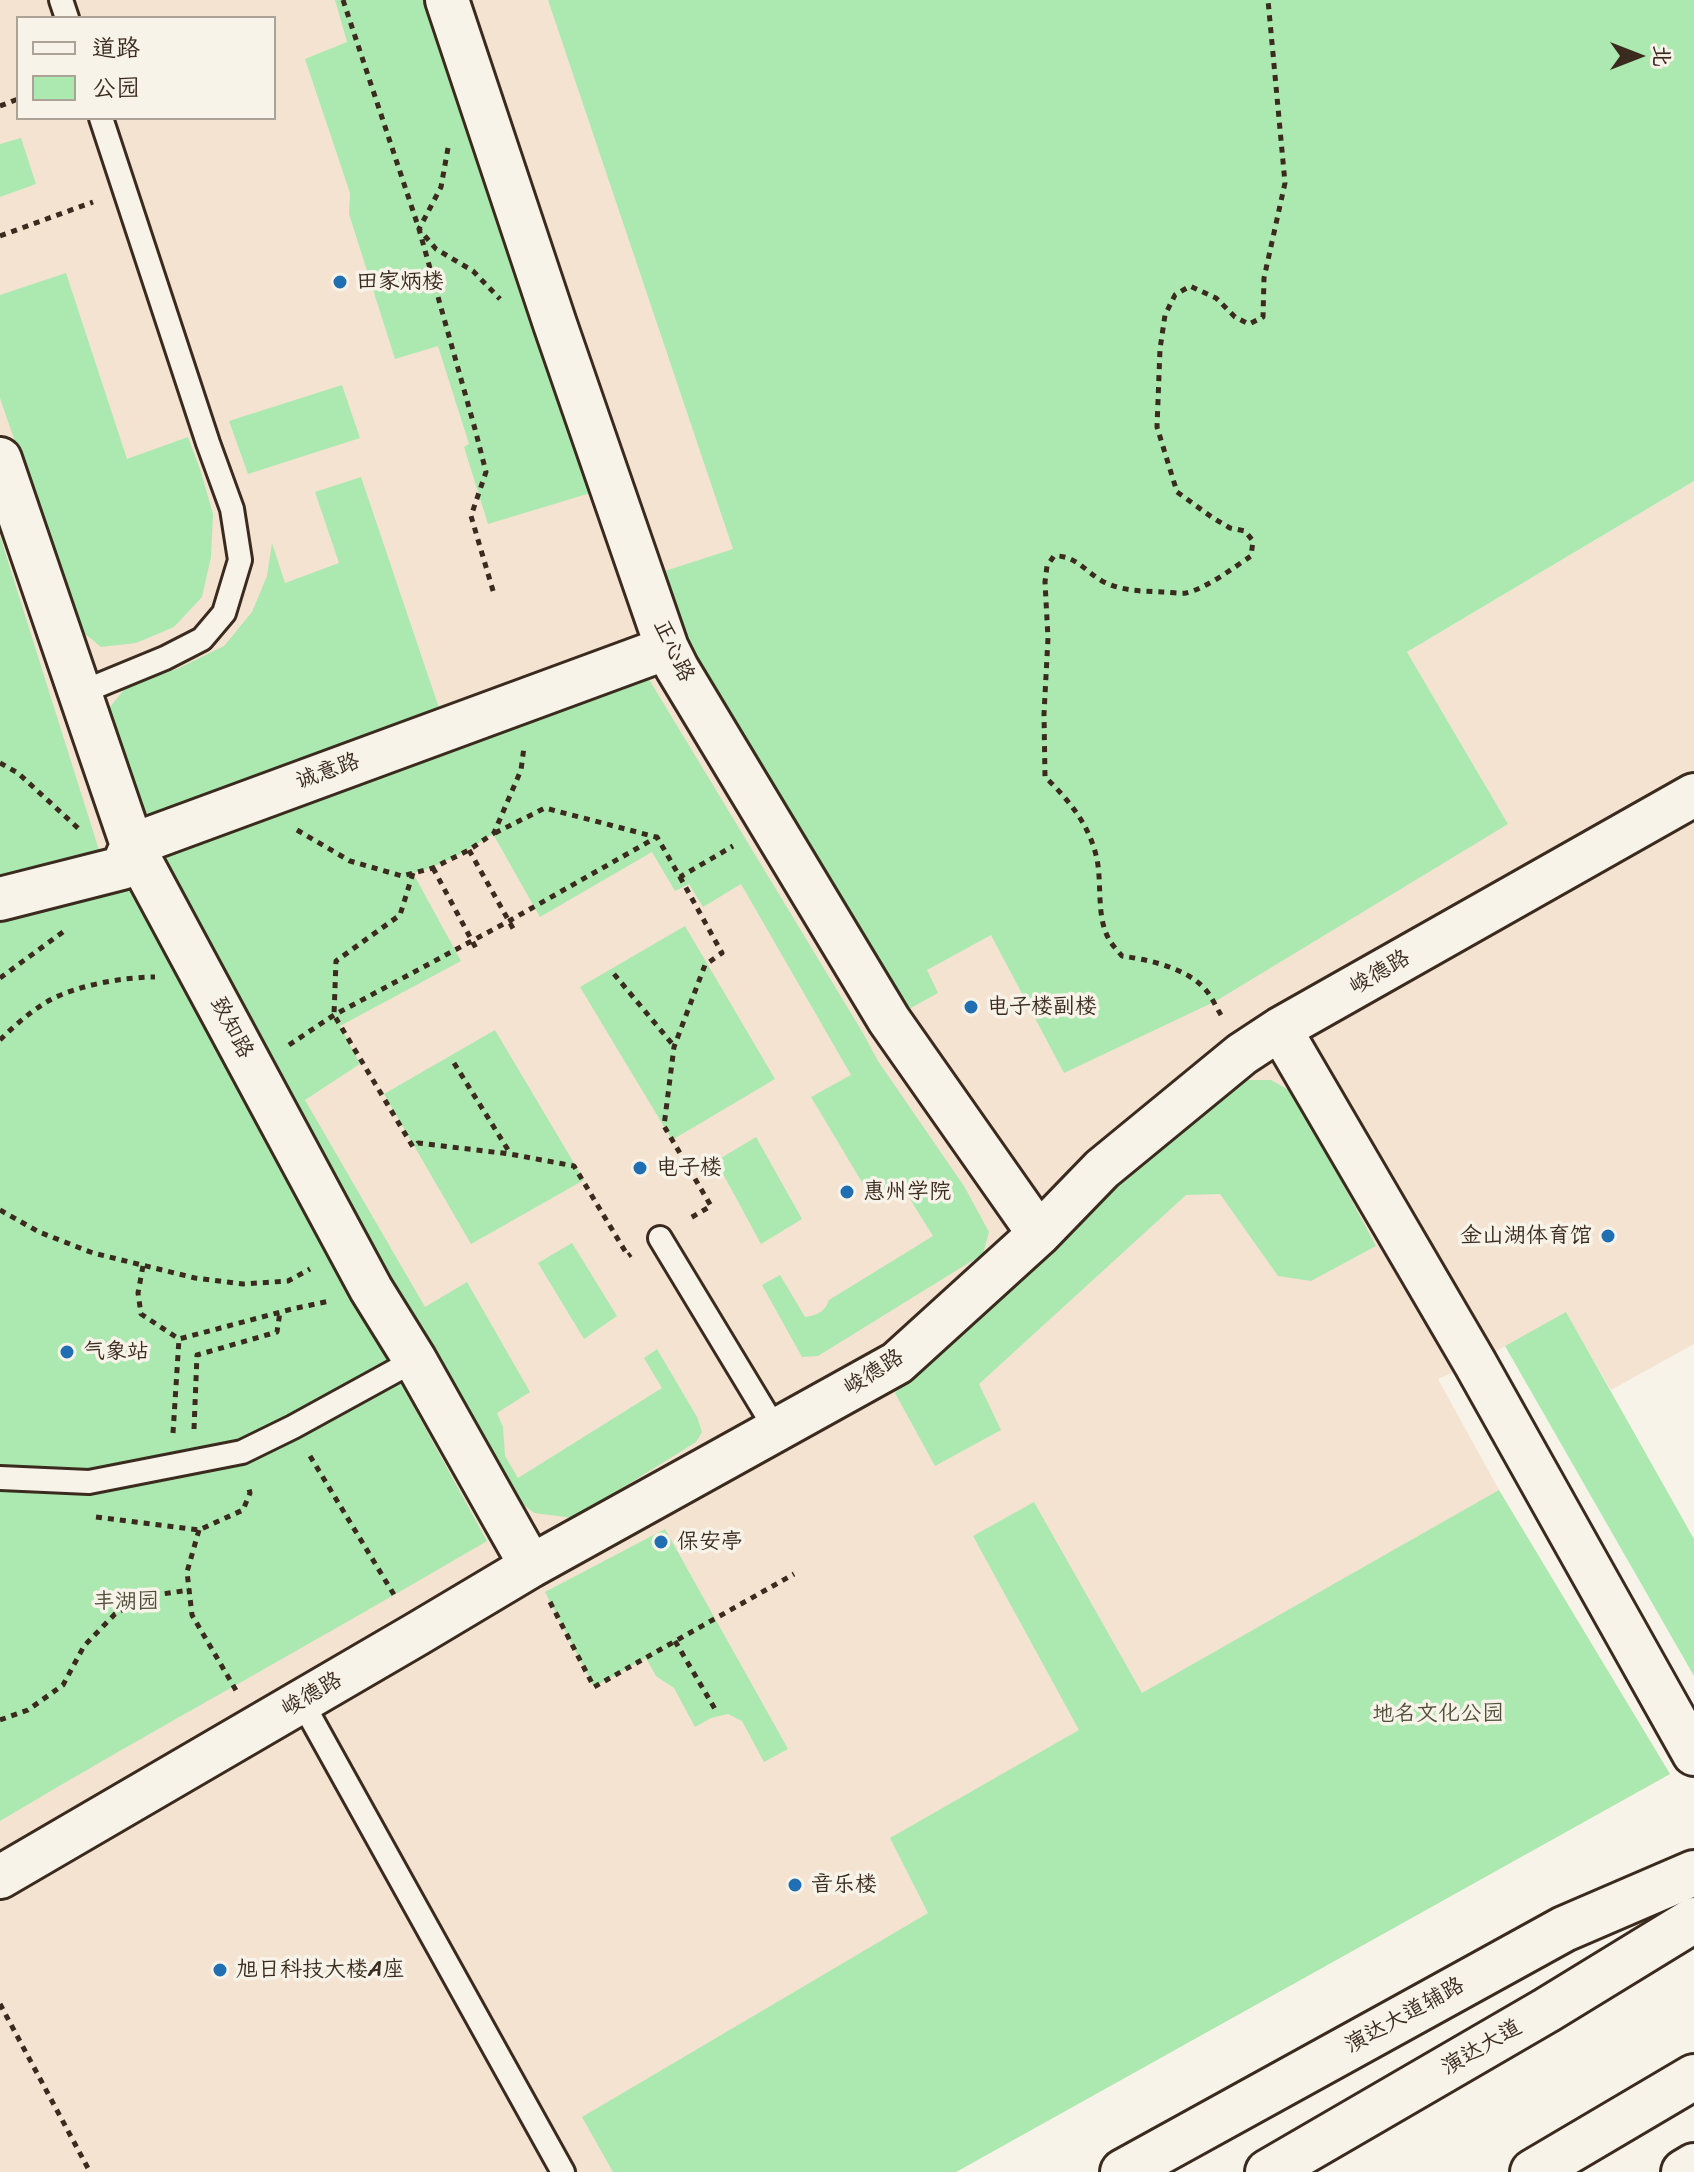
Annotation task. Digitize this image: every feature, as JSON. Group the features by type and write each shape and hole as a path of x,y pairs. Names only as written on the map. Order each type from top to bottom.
{"main road":[{"name":"演达大道辅路","path":"1123,2172 1564,1929 1694,1873"},
{"name":"演达大道","path":"1268,2172 1547,2010 1694,1920"},
{"path":"1533,2172 1694,2077"},
{"path":"1684,2172 1694,2166"}],"street":[{"name":"正心路","path":"447,0 667,648 889,1020 1039,1234"},
{"name":"致知路","path":"0,459 132,845 371,1289 415,1360 531,1566"},
{"name":"诚意路","path":"0,899 122,868 132,845 667,648"},
{"name":"峻德路","path":"0,1877 531,1566 897,1363 1039,1234 1102,1169 1242,1054 1280,1029 1694,795"},
{"path":"1280,1029 1468,1349 1694,1754"}],"lane":[{"path":"80,693 202,639 224,613 240,560 232,509 102,120"},
{"path":"660,1238 776,1430"},
{"path":"0,1478 89,1482 242,1452 415,1360"},
{"path":"302,1702 563,2172"}],"path":[{"path":"343,0 419,229 486,472 471,516 494,594"},
{"path":"1242,1054 1204,988 1185,974 1143,959 1122,956 1109,940 1102,917 1096,854 1082,820 1066,796 1045,777 1048,638 1045,582 1047,566 1054,556 1065,555 1116,587 1134,592 1186,593 1251,556 1253,541 1245,531 1221,523 1177,492 1157,427 1160,349 1165,315 1175,295 1190,286 1216,298 1235,317 1249,324 1263,317 1264,278 1285,183 1268,0"},
{"path":"419,229 441,187 451,130 475,86"},
{"path":"0,236 125,191"},
{"path":"419,229 436,249 473,271 510,309 555,324"},
{"path":"494,833 521,770 530,698"},
{"path":"0,763 18,773 99,850 132,845"},
{"path":"267,795 294,828 350,861 402,876 413,873 433,868 545,808 657,837 722,953 705,965 674,1047 664,1126 711,1206 628,1256 574,1166 510,1154 418,1143 413,1147 334,1015 336,961 400,915 413,873"},
{"path":"680,877 772,823"},
{"path":"252,1067 265,1062 334,1015 657,837"},
{"path":"469,850 515,932"},
{"path":"433,868 478,952"},
{"path":"0,978 78,922"},
{"path":"614,974 674,1047"},
{"path":"0,1040 50,1000 75,990 109,982 152,977 166,979"},
{"path":"454,1063 510,1154"},
{"path":"0,1210 39,1232 93,1253 195,1278 243,1284 288,1281 315,1266"},
{"path":"143,1266 138,1293 141,1314 179,1339 322,1302 355,1298 371,1289"},
{"path":"182,1464 197,1355 277,1332 280,1312"},
{"path":"179,1339 182,1464"},
{"path":"293,1427 417,1634"},
{"path":"92,1516 199,1530 243,1510 250,1493 242,1452"},
{"path":"199,1530 187,1572 192,1615 256,1729"},
{"path":"531,1566 594,1687 794,1574"},
{"path":"0,1720 28,1710 63,1685 84,1646 115,1614 149,1596 189,1590"},
{"path":"675,1641 715,1709"},
{"path":"0,2004 90,2172"}],"shaded area":[{"name":"惠州学院","path":"0,0 548,0 1508,824 1407,652 1694,481 1694,1344 1611,1390 1566,1313 1475,1363 1438,1379 1499,1490 1670,1774 956,2172 0,2172"}],"green space":[{"path":"335,0 430,0 594,492 488,524 464,447 469,444 438,346 395,359 349,214 350,193 305,59 347,42"},
{"path":"548,0 1694,0 1694,481 1407,652 1508,824 1216,1001 1064,1073 991,935 927,970 938,993 889,1020 643,578 733,549"},
{"path":"21,138 36,184 0,197 0,144"},
{"path":"66,273 127,459 188,437 213,514 211,557 202,597 174,627 136,643 101,647 79,629 0,398 0,295"},
{"path":"342,385 360,438 248,474 229,421"},
{"path":"361,477 441,714 147,819 106,712 126,687 179,668 224,646 252,612 267,576 272,543 285,583 339,563 315,492"},
{"path":"0,536 99,850 0,875"},
{"path":"647,676 878,1061 964,1186 989,1232 983,1254 818,1356 802,1357 762,1285 780,1275 805,1317 813,1315 823,1310 829,1300 933,1236 900,1183 872,1199 811,1097 851,1075 741,884 703,907 689,884 675,891 652,852 540,917 493,834 445,862 413,873 461,961 340,1026 360,1064 305,1100 425,1307 467,1282 530,1392 497,1413 503,1427 505,1456 518,1478 662,1388 644,1358 657,1349 697,1417 702,1432 696,1442 574,1518 534,1513 504,1489 167,885 167,850"},
{"name":"丰湖园","path":"122,868 180,980 487,1541 0,1821 0,899"},
{"path":"685,926 775,1079 672,1140 580,987"},
{"path":"495,1030 584,1180 471,1244 384,1094"},
{"path":"1271,1080 1294,1093 1376,1246 1311,1281 1278,1276 1220,1194 1186,1195 979,1384 1001,1430 935,1466 895,1393 1124,1172 1237,1081"},
{"path":"756,1137 802,1219 761,1244 716,1161"},
{"path":"572,1243 617,1316 584,1339 538,1263"},
{"path":"1566,1312 1694,1539 1694,1676 1505,1346"},
{"name":"地名文化公园","path":"1499,1490 1670,1774 956,2172 613,2172 582,2117 928,1913 890,1838 1079,1730 973,1536 1034,1502 1142,1693"},
{"path":"665,1529 788,1749 764,1762 742,1721 728,1714 711,1718 695,1727 674,1688 656,1676 646,1658 594,1687 545,1592"}],"place":[{"name":"田家炳楼","path":"340,282"},
{"name":"电子楼副楼","path":"971,1007"},
{"name":"电子楼","path":"640,1168"},
{"name":"惠州学院","path":"847,1192"},
{"name":"金山湖体育馆","path":"1608,1236"},
{"name":"气象站","path":"67,1352"},
{"name":"保安亭","path":"661,1542"},
{"name":"音乐楼","path":"795,1885"},
{"name":"旭日科技大楼A座","path":"220,1970"}]}
